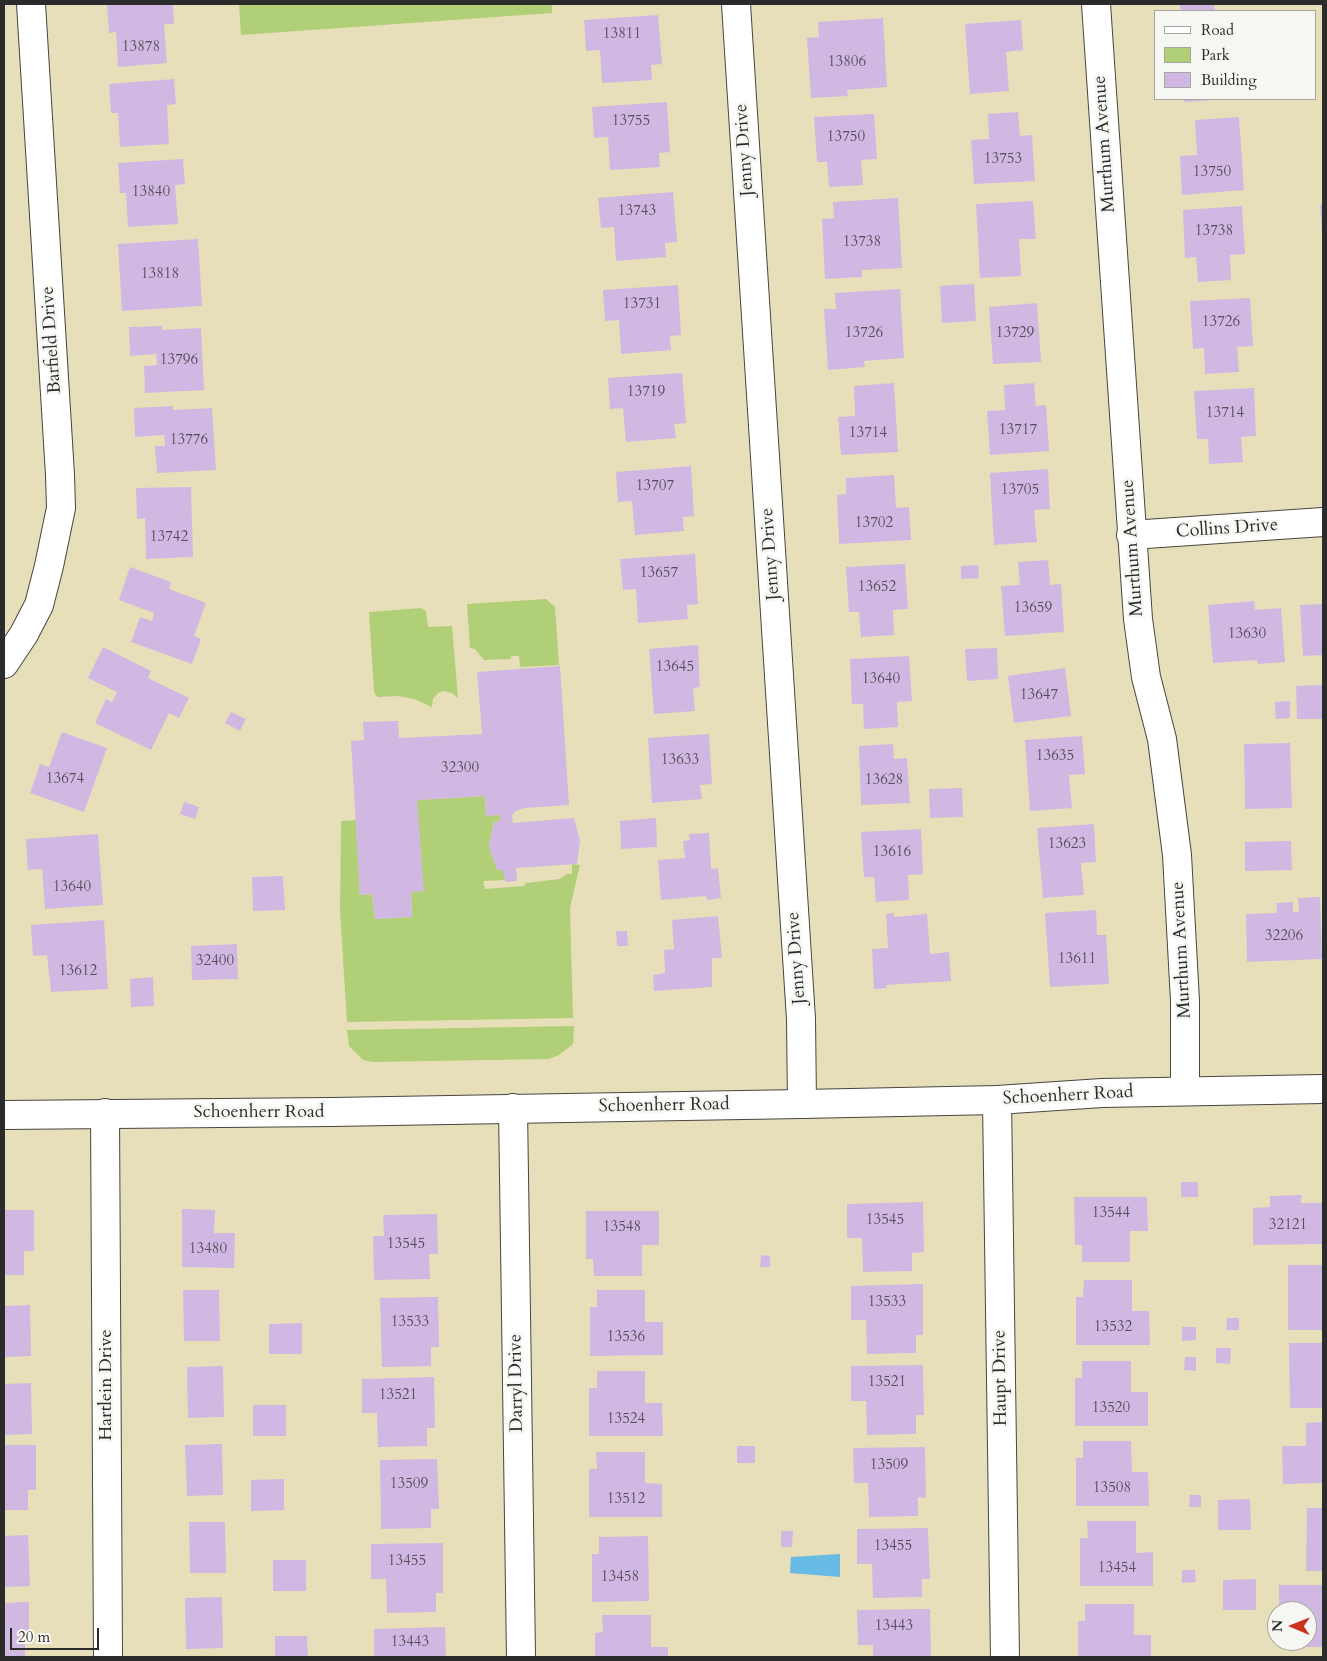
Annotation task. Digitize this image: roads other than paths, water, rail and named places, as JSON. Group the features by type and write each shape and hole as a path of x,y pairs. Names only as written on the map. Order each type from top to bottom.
{"street":[{"name":"Barfield Drive","path":"5,660 24,634 39,605 61,508 31,4"},
{"name":"Jenny Drive","path":"736,4 801,1019 802,1104"},
{"name":"Murthum Avenue","path":"1096,4 1138,619 1146,677 1162,739 1177,855 1185,1001 1185,1090"},
{"name":"Collins Drive","path":"1131,535 1323,522"},
{"name":"Schoenherr Road","path":"4,1115 332,1112 802,1104 997,1100 1185,1090 1323,1089"},
{"name":"Haupt Drive","path":"997,1100 1005,1657"},
{"name":"Darryl Drive","path":"513,1108 521,1657"},
{"name":"Hartlein Drive","path":"105,1113 108,1657"}],"water":[{"path":"840,1554 840,1577 790,1573 791,1557"}]}
